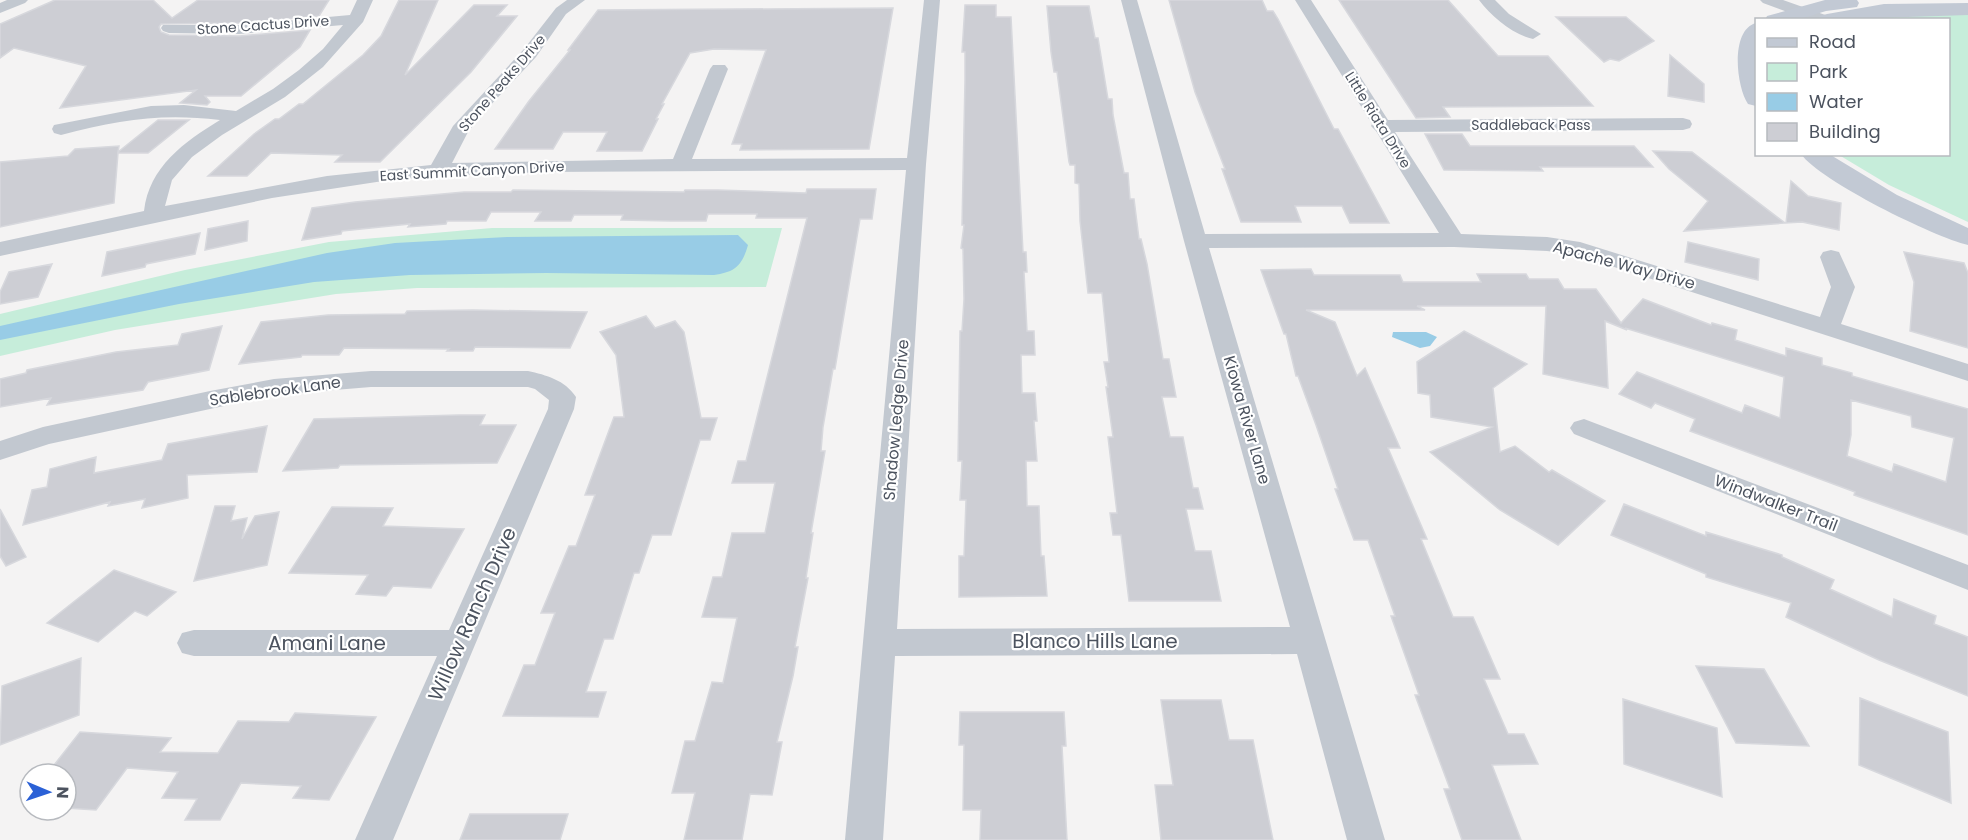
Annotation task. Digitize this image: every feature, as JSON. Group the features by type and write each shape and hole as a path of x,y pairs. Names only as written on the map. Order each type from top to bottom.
{"street":[{"path":"0,8 20,0"},
{"path":"153,215 156,195 163,178 202,141 278,93 310,69 336,46 357,19 365,0"},
{"name":"Stone Peaks Drive","path":"438,170 460,130 530,52 561,11 574,0"},
{"name":"Shadow Ledge Drive","path":"864,840 916,164 932,0"},
{"name":"Kiowa River Lane","path":"1129,0 1195,241 1311,640 1366,840"},
{"name":"Little Riata Drive","path":"1303,0 1380,126 1454,240"},
{"path":"1487,0 1503,17 1533,34"},
{"path":"1768,0 1820,18"},
{"path":"1780,18 1836,4 1885,0"},
{"path":"1838,18 1884,10 1958,4"},
{"name":"Stone Cactus Drive","path":"169,28 212,30 357,19"},
{"path":"1755,30 1753,31 1754,49 1747,68 1755,96"},
{"path":"680,165 719,69"},
{"path":"60,129 117,115 153,111 185,111 238,117"},
{"name":"Saddleback Pass","path":"1380,126 1683,124"},
{"path":"1816,156 1856,183 1903,208 1968,237"},
{"name":"East Summit Canyon Drive","path":"0,249 153,215 319,184 438,170 550,166 916,164"},
{"name":"Apache Way Drive","path":"1195,241 1454,240 1547,243 1580,249 1968,373"},
{"path":"1828,327 1843,287 1831,257"},
{"name":"Sablebrook Lane","path":"0,452 43,436 274,387 371,379 528,379 544,382 555,389"},
{"name":"Willow Ranch Drive","path":"374,840 561,409 563,397 555,389"},
{"name":"Windwalker Trail","path":"1584,428 1968,578"},
{"name":"Blanco Hills Lane","path":"878,643 1311,640"},
{"name":"Amani Lane","path":"194,643 460,643"}],"green space":[{"path":"1968,14 1968,222 1889,185 1841,156 1950,156 1950,18 1870,18 1898,15"},
{"path":"492,228 782,228 766,287 417,288 336,294 115,330 0,356 0,314 185,270 329,242"}],"water":[{"path":"738,235 748,245 740,263 732,270 714,275 546,273 410,275 314,282 179,304 0,340 0,326 327,253 395,243 507,237"},
{"path":"1393,332 1426,332 1437,337 1430,346 1420,348 1392,337"}],"building":[{"path":"55,0 153,0 172,18 198,0 329,0 319,16 239,23 161,24 159,27 161,32 169,35 239,36 310,30 300,47 241,96 205,96 210,102 207,105 180,103 196,90 60,108 86,66 14,48 0,58 0,24"},
{"path":"399,0 438,0 405,75 474,5 507,5 497,16 517,16 471,72 380,162 335,162 342,155 271,153 247,176 208,176 254,134 299,104 303,104 363,55 381,36"},
{"path":"1169,0 1262,0 1267,11 1273,11 1334,129 1338,129 1389,223 1350,223 1342,206 1295,206 1301,222 1241,222 1222,169 1225,169 1195,92"},
{"path":"1339,0 1448,0 1498,56 1548,56 1593,106 1443,107 1450,117 1416,118"},
{"path":"965,5 996,5 996,17 1011,17 1023,252 1026,252 1027,272 1024,272 1027,331 1034,331 1035,355 1021,355 1022,393 1035,393 1037,421 1034,421 1037,461 1026,461 1027,506 1039,506 1041,556 1044,556 1047,596 959,597 959,556 964,556 966,500 960,500 962,461 958,461 960,331 962,331 964,299 963,249 961,248 964,225 962,225 965,52 962,52"},
{"path":"1047,6 1089,6 1095,38 1098,38 1108,99 1112,99 1124,173 1128,173 1130,199 1134,199 1139,239 1141,239 1147,264 1163,359 1169,359 1176,397 1162,397 1170,437 1183,437 1193,488 1198,488 1203,509 1186,509 1195,551 1211,551 1221,601 1129,601 1121,535 1113,535 1110,513 1117,513 1108,437 1113,437 1104,362 1109,362 1102,293 1088,293 1080,221 1079,184 1075,183 1075,165 1070,165 1069,162 1057,72 1054,72 1051,52"},
{"path":"893,8 869,149 740,150 742,144 732,144 766,50 714,49 690,53 662,104 664,104 656,119 658,119 642,151 597,151 607,132 563,132 553,149 495,149 598,10"},
{"path":"1556,17 1626,17 1654,41 1619,61 1610,59 1604,62"},
{"path":"1670,55 1704,84 1704,102 1668,96"},
{"path":"158,120 189,120 148,153 118,153 114,203 0,227 0,162 68,156 75,149 119,146 118,152"},
{"path":"1425,134 1462,134 1470,146 1634,146 1653,167 1540,167 1543,171 1444,170"},
{"path":"1653,151 1692,152 1785,223 1684,231 1708,201 1669,169"},
{"path":"1791,181 1808,196 1841,203 1839,230 1802,222 1786,223"},
{"path":"807,189 876,189 872,219 860,219 823,427 821,451 825,451 811,533 813,533 806,578 808,578 795,647 798,647 793,676 777,742 782,742 772,795 750,794 742,840 684,840 695,793 672,793 685,741 695,741 712,682 723,683 737,618 702,617 713,577 722,577 732,533 765,533 775,483 732,483 738,461 746,461 807,218 756,218 757,214 708,214 706,221 671,221 621,220 623,215 574,215 571,221 535,221 541,212 491,212 486,221 447,221 446,224 408,227 410,224 342,231 341,234 302,240 312,208 355,202 464,192 511,192 513,190 684,192 685,190 718,190 806,193"},
{"path":"248,221 247,241 205,250 208,229"},
{"path":"200,233 195,254 102,276 107,252"},
{"path":"1688,242 1759,259 1758,280 1685,262"},
{"path":"1904,252 1964,263 1968,273 1968,348 1910,331 1914,282"},
{"path":"52,264 38,297 0,304 0,292 9,272"},
{"path":"1311,269 1314,275 1400,275 1403,282 1481,282 1477,274 1526,274 1529,279 1558,279 1564,289 1596,289 1621,323 1643,299 1711,325 1712,323 1737,330 1735,340 1786,356 1786,348 1822,358 1822,365 1852,373 1852,376 1968,409 1968,535 1854,495 1855,492 1690,431 1695,419 1655,403 1651,408 1619,394 1637,372 1742,413 1745,405 1780,418 1784,377 1625,328 1627,330 1605,321 1608,388 1543,374 1546,306 1417,306 1425,310 1306,310 1335,322 1357,376 1365,368 1400,448 1388,448 1427,539 1421,539 1453,617 1473,617 1500,679 1484,679 1508,734 1524,734 1538,764 1492,765 1521,840 1462,840 1444,789 1450,789 1415,695 1419,695 1391,616 1395,616 1368,540 1354,540 1335,489 1338,489 1316,425 1298,376 1296,376 1286,334 1284,334 1261,270","holes":["1851,400 1911,416 1912,427 1954,438 1946,482 1894,464 1892,472 1847,456 1851,435"]},
{"path":"473,310 587,312 570,348 475,347 473,351 447,351 449,349 344,348 339,355 302,355 301,357 239,364 261,322 328,315"},
{"path":"646,316 655,328 675,321 684,332 701,418 717,418 710,440 700,440 671,535 652,535 639,573 634,573 613,639 604,639 586,692 606,692 598,717 503,716 524,665 535,665 555,613 541,613 569,546 576,546 595,495 585,495 614,417 624,417 616,355 600,332"},
{"path":"222,326 209,370 148,382 143,390 47,405 51,398 0,407 0,379 26,373 27,370 116,352 178,345 182,334"},
{"path":"1464,331 1527,364 1493,388 1500,452 1515,446 1549,472 1552,470 1605,501 1558,545 1500,510 1430,452 1492,427 1431,417 1430,395 1418,393 1417,362"},
{"path":"485,415 480,425 516,425 497,463 340,465 338,468 283,471 314,419"},
{"path":"267,426 257,472 187,475 188,498 142,508 145,499 108,506 110,502 23,525 32,490 47,487 50,469 96,457 94,473 162,460 168,444"},
{"path":"1624,504 1706,536 1706,532 1782,555 1782,557 1834,580 1830,589 1892,617 1894,599 1936,616 1934,624 1968,637 1968,696 1879,660 1786,617 1791,603 1706,577 1706,574 1611,535"},
{"path":"215,506 235,506 231,521 247,518 242,539 255,516 279,512 267,565 194,581"},
{"path":"332,507 393,508 383,526 464,529 431,588 393,586 386,596 356,594 368,575 289,573"},
{"path":"0,509 26,557 6,566 0,556"},
{"path":"114,570 176,592 147,616 135,611 98,642 47,623"},
{"path":"81,658 79,715 0,745 2,686"},
{"path":"1696,666 1764,669 1809,746 1736,743"},
{"path":"1860,698 1948,732 1951,803 1859,765"},
{"path":"1623,699 1717,728 1722,797 1624,764"},
{"path":"1161,700 1221,700 1229,740 1253,740 1273,840 1161,840 1155,785 1173,785"},
{"path":"960,712 1064,712 1066,746 1062,746 1067,840 980,840 981,810 963,810 964,745 959,745"},
{"path":"295,713 376,717 329,800 293,798 301,786 241,783 220,820 185,820 197,799 162,798 178,772 127,768 96,810 78,809 78,762 56,762 80,732 171,738 160,752 218,753 238,721 289,722"},
{"path":"470,814 568,814 560,840 460,840"}]}
